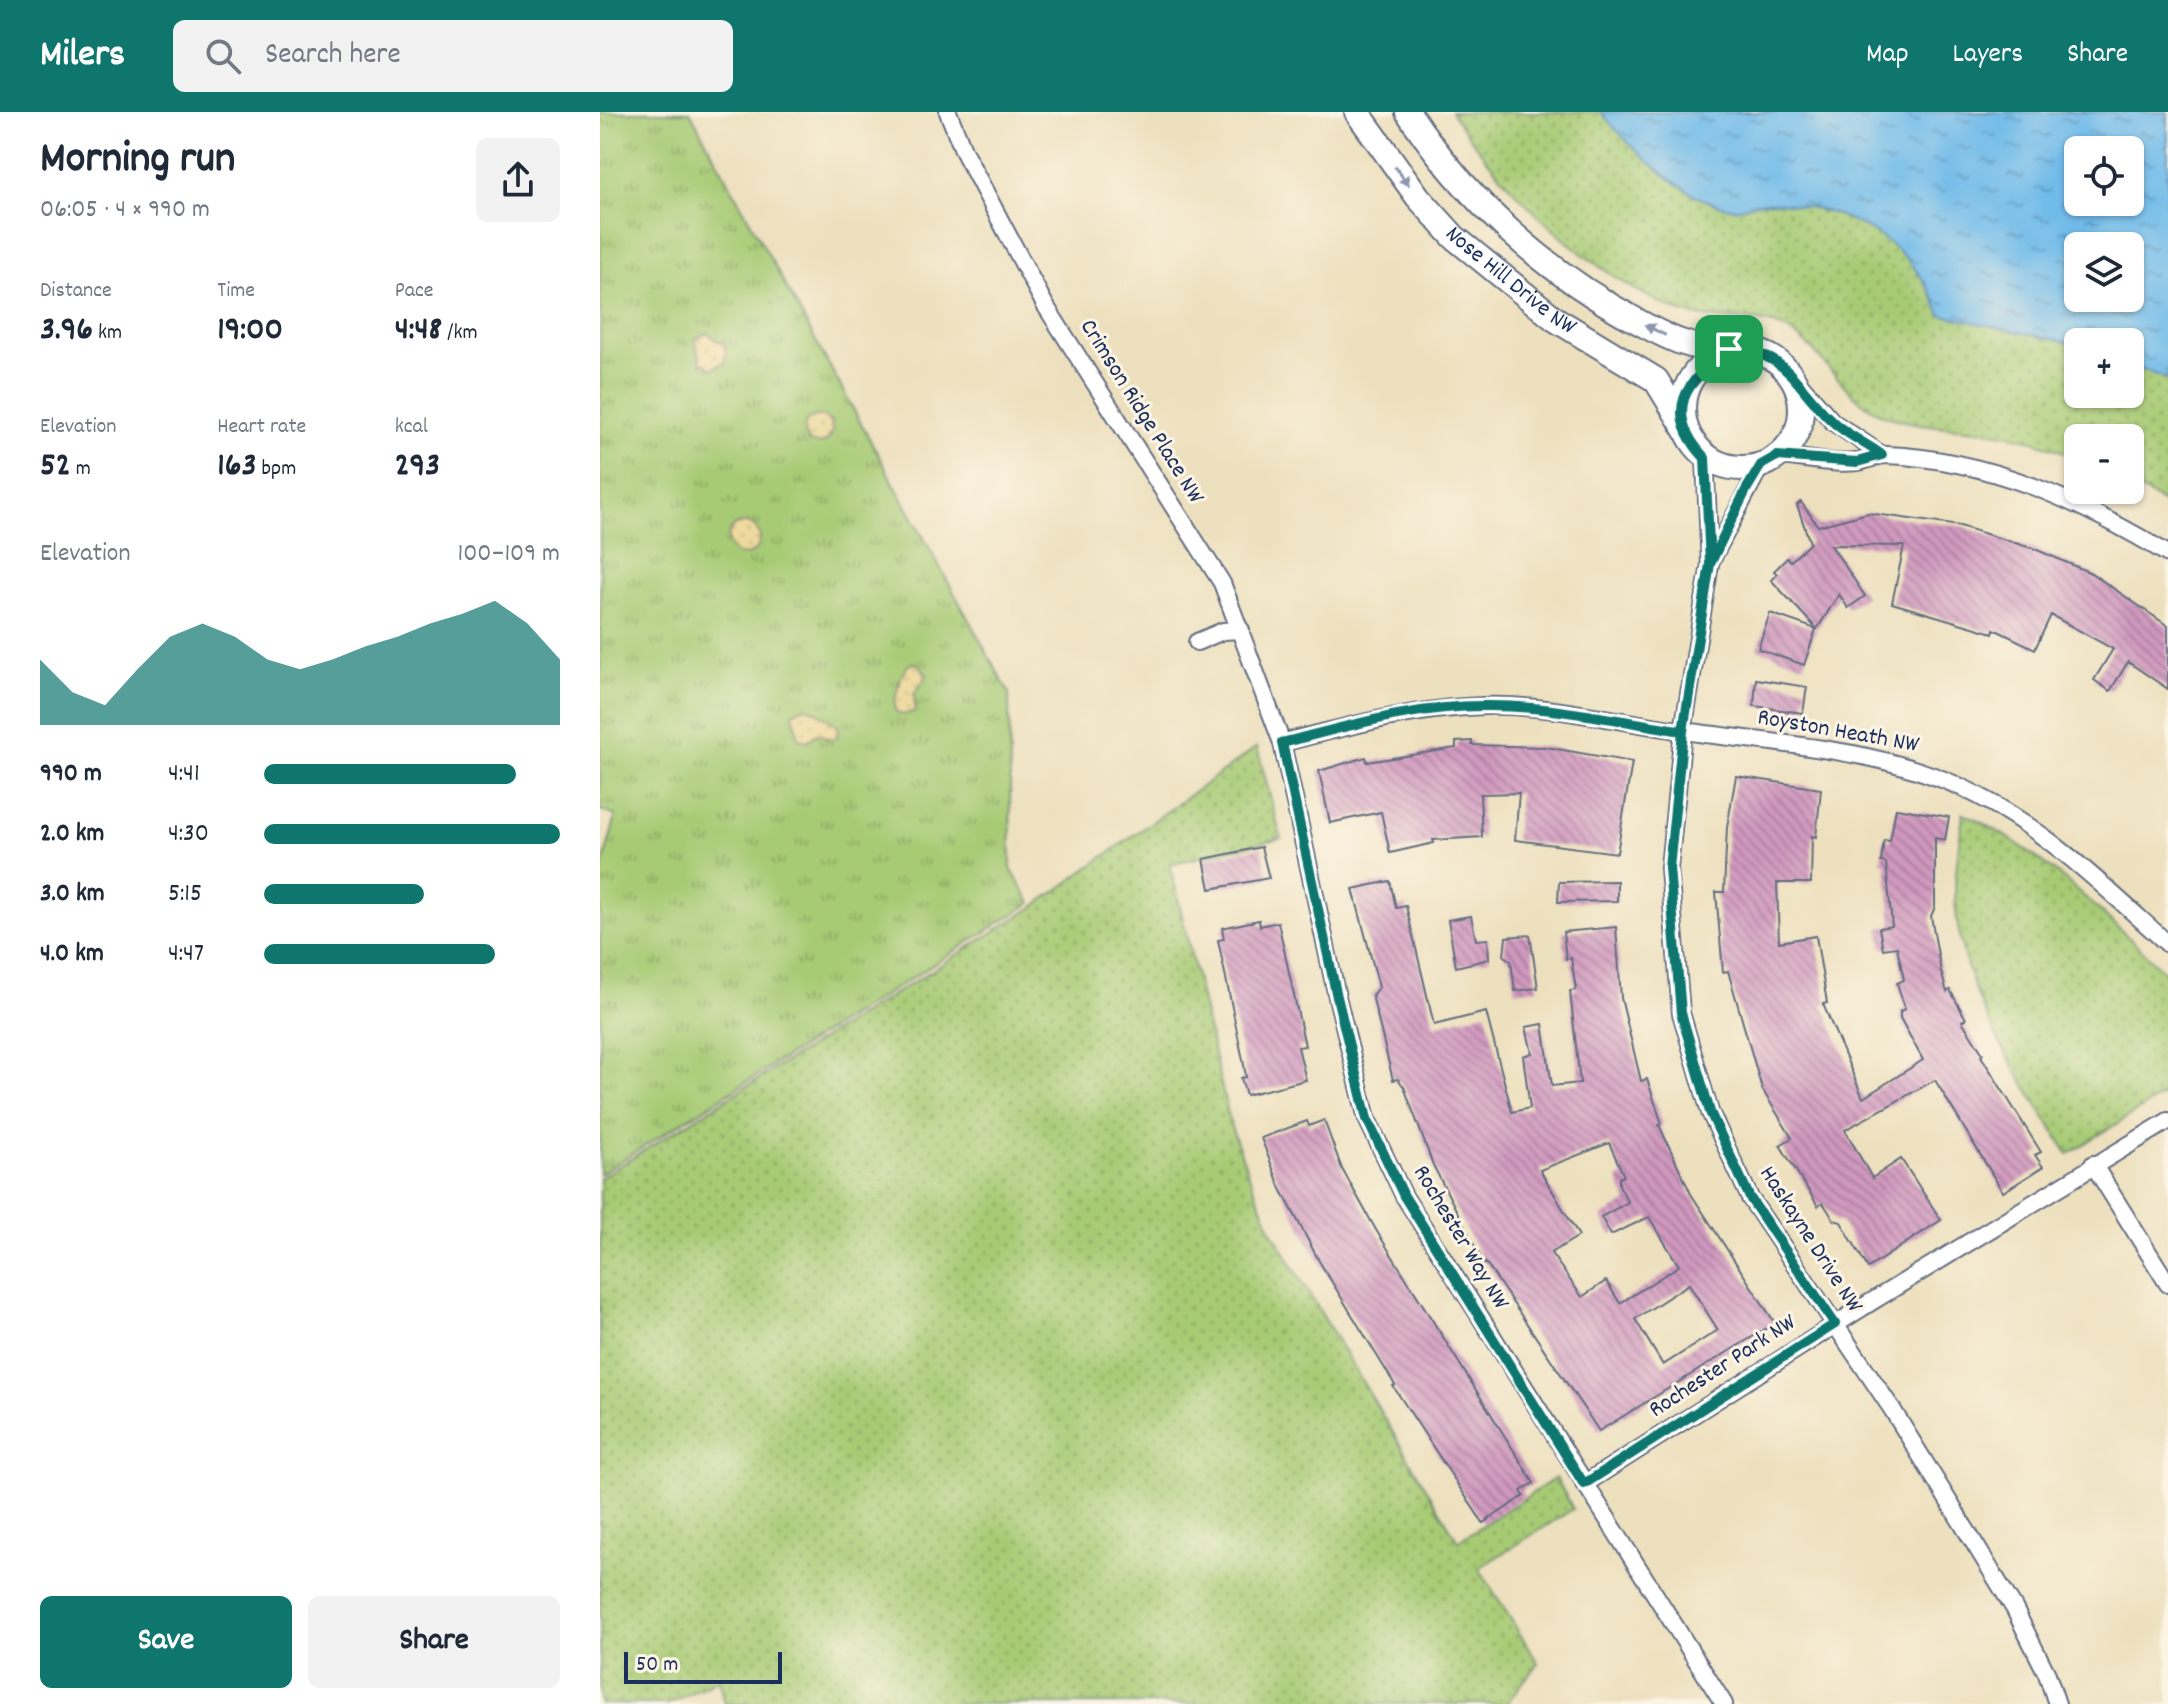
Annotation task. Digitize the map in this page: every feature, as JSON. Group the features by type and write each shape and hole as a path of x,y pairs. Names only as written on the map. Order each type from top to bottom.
{"street":[{"name":"Crimson Ridge Place NW","path":"948,112 964,152 1045,305 1222,583 1282,743"},
{"name":"Nose Hill Drive NW","path":"1357,112 1418,197 1454,237 1555,319 1656,380 1684,426"},
{"name":"Nose Hill Drive NW","path":"1408,112 1477,199 1521,242 1566,278 1670,338 1708,349 1729,349"},
{"path":"1882,455 1833,422 1792,375 1767,355 1729,349 1698,372 1687,388 1682,407 1684,426 1692,444 1705,458 1732,468 1769,461 1857,462 1882,455 1991,472 2052,492 2111,520 2168,554"},
{"path":"1769,461 1797,430 1801,420 1801,395 1792,375"},
{"name":"Haskayne Drive NW","path":"1705,458 1710,564 1683,731 1669,868 1681,1013 1710,1112 1750,1198 1835,1324 2014,1608 2047,1674 2057,1704"},
{"name":"Haskayne Drive NW","path":"1710,564 1769,461"},
{"path":"1197,642 1223,631 1241,630"},
{"name":"Royston Heath NW","path":"1282,743 1412,712 1486,706 1541,710 1842,752 1918,770 1978,795 2053,842 2168,944"},
{"name":"Rochester Way NW","path":"1282,743 1367,1119 1404,1196 1724,1704"},
{"path":"2168,1121 2093,1164 2168,1284"},
{"name":"Rochester Park NW","path":"1584,1484 2093,1164"}],"green space":[{"path":"600,112 690,112 1009,693 1011,869 1031,903 600,1174 600,876 616,816 600,810"},
{"path":"1451,112 2168,112 2168,505 2144,492 2144,424 2064,424 2064,453 2013,436 1889,417 1860,400 1789,331 1762,321 1704,317 1676,310 1610,274 1550,227 1497,172"},
{"path":"1257,747 1281,838 1170,864 1231,1127 1273,1233 1458,1541 1556,1478 1573,1509 1479,1568 1538,1663 1506,1704 725,1704 719,1679 668,1704 600,1704 600,1178 1035,906"},
{"path":"1963,813 2019,845 2072,885 2168,975 2168,1092 2068,1154 2011,1062 1978,998 1966,965 1958,930 1955,893"}],"sand":[{"path":"707,333 726,346 725,362 711,369 700,360 695,339"},
{"path":"818,416 828,420 832,430 828,440 818,444 808,440 804,430 808,420"},
{"path":"744,523 755,528 760,539 755,550 744,555 733,550 728,539 733,528"},
{"path":"911,663 918,664 927,675 914,694 915,711 903,715 896,712 896,694"},
{"path":"804,707 818,712 839,728 837,737 831,739 817,734 807,741 799,739 793,713"}],"water":[{"path":"1601,112 2168,112 2168,379 2144,370 2144,328 2064,328 2064,342 1941,315 1928,288 1912,266 1894,247 1872,232 1824,211 1797,205 1763,202 1736,208 1715,204 1696,196 1642,156"}],"building":[{"path":"1801,502 1818,526 1868,513 1960,526 2035,549 2091,573 2168,626 2168,689 2128,662 2110,691 2094,680 2113,649 2051,615 2035,649 1994,629 1993,633 1892,603 1904,546 1831,545 1865,596 1848,608 1839,594 1817,629 1771,580 1777,574 1774,571 1787,558 1791,561 1810,543 1797,505"},
{"path":"1770,613 1816,629 1804,665 1758,649"},
{"path":"1756,679 1807,687 1803,713 1754,706"},
{"path":"1472,741 1472,745 1546,747 1632,762 1617,853 1515,840 1519,793 1480,794 1482,837 1433,840 1434,843 1390,853 1381,812 1330,823 1319,771 1366,757 1367,762 1456,748 1456,742"},
{"path":"1736,776 1821,789 1816,837 1812,836 1811,883 1777,883 1779,942 1816,936 1827,1003 1823,1004 1863,1098 1923,1060 1900,1018 1900,1011 1905,1009 1897,983 1904,980 1897,947 1883,949 1879,928 1892,926 1886,863 1881,862 1884,840 1890,841 1896,808 1949,817 1945,840 1935,838 1935,907 1931,916 1941,972 1947,992 1950,990 1966,1019 1962,1021 1983,1054 1981,1056 2041,1152 2035,1155 2043,1167 2003,1192 1935,1080 1845,1130 1872,1178 1901,1159 1941,1220 1868,1268 1841,1222 1834,1220 1823,1203 1818,1206 1780,1145 1792,1138 1762,1089 1728,971 1723,972 1716,892 1724,892 1727,827"},
{"path":"1261,847 1269,878 1210,889 1204,859"},
{"path":"1390,881 1396,908 1406,906 1434,1025 1486,1012 1512,1112 1530,1108 1523,1056 1532,1053 1526,1027 1543,1024 1552,1086 1580,1083 1570,991 1576,990 1571,958 1566,959 1563,932 1616,927 1621,998 1641,1081 1647,1079 1662,1124 1659,1125 1691,1194 1775,1323 1599,1431 1484,1264 1433,1165 1404,1087 1398,1079 1393,1080 1372,995 1379,987 1353,889","holes":["1609,1143 1624,1176 1619,1178 1619,1185 1628,1202 1601,1217 1611,1235 1649,1217 1679,1266 1620,1303 1606,1281 1582,1297 1551,1253 1579,1236 1540,1170","1689,1284 1718,1330 1663,1365 1635,1319"]},
{"path":"1617,881 1617,901 1558,902 1559,882"},
{"path":"1471,916 1476,940 1488,939 1489,959 1456,967 1448,920"},
{"path":"1259,920 1260,926 1278,922 1305,1046 1298,1047 1306,1080 1246,1095 1241,1078 1246,1077 1244,1065 1218,940 1224,939 1222,928"},
{"path":"1530,935 1538,988 1515,991 1511,961 1504,956 1506,937"},
{"path":"1324,1120 1342,1169 1376,1230 1534,1483 1521,1491 1524,1496 1483,1523 1393,1386 1319,1261 1281,1189 1261,1138 1307,1121 1309,1126"}],"route":[{"path":"1729,349 1698,372 1687,388 1682,407 1684,426 1692,444 1705,458 1710,564 1683,731 1541,710 1486,706 1412,712 1282,743 1367,1119 1404,1196 1584,1484 1835,1324 1750,1198 1710,1112 1681,1013 1669,868 1683,731 1690,686 1710,564 1746,490 1761,465 1777,456 1857,462 1882,455 1833,422 1778,361 1755,351 1729,349"}]}
